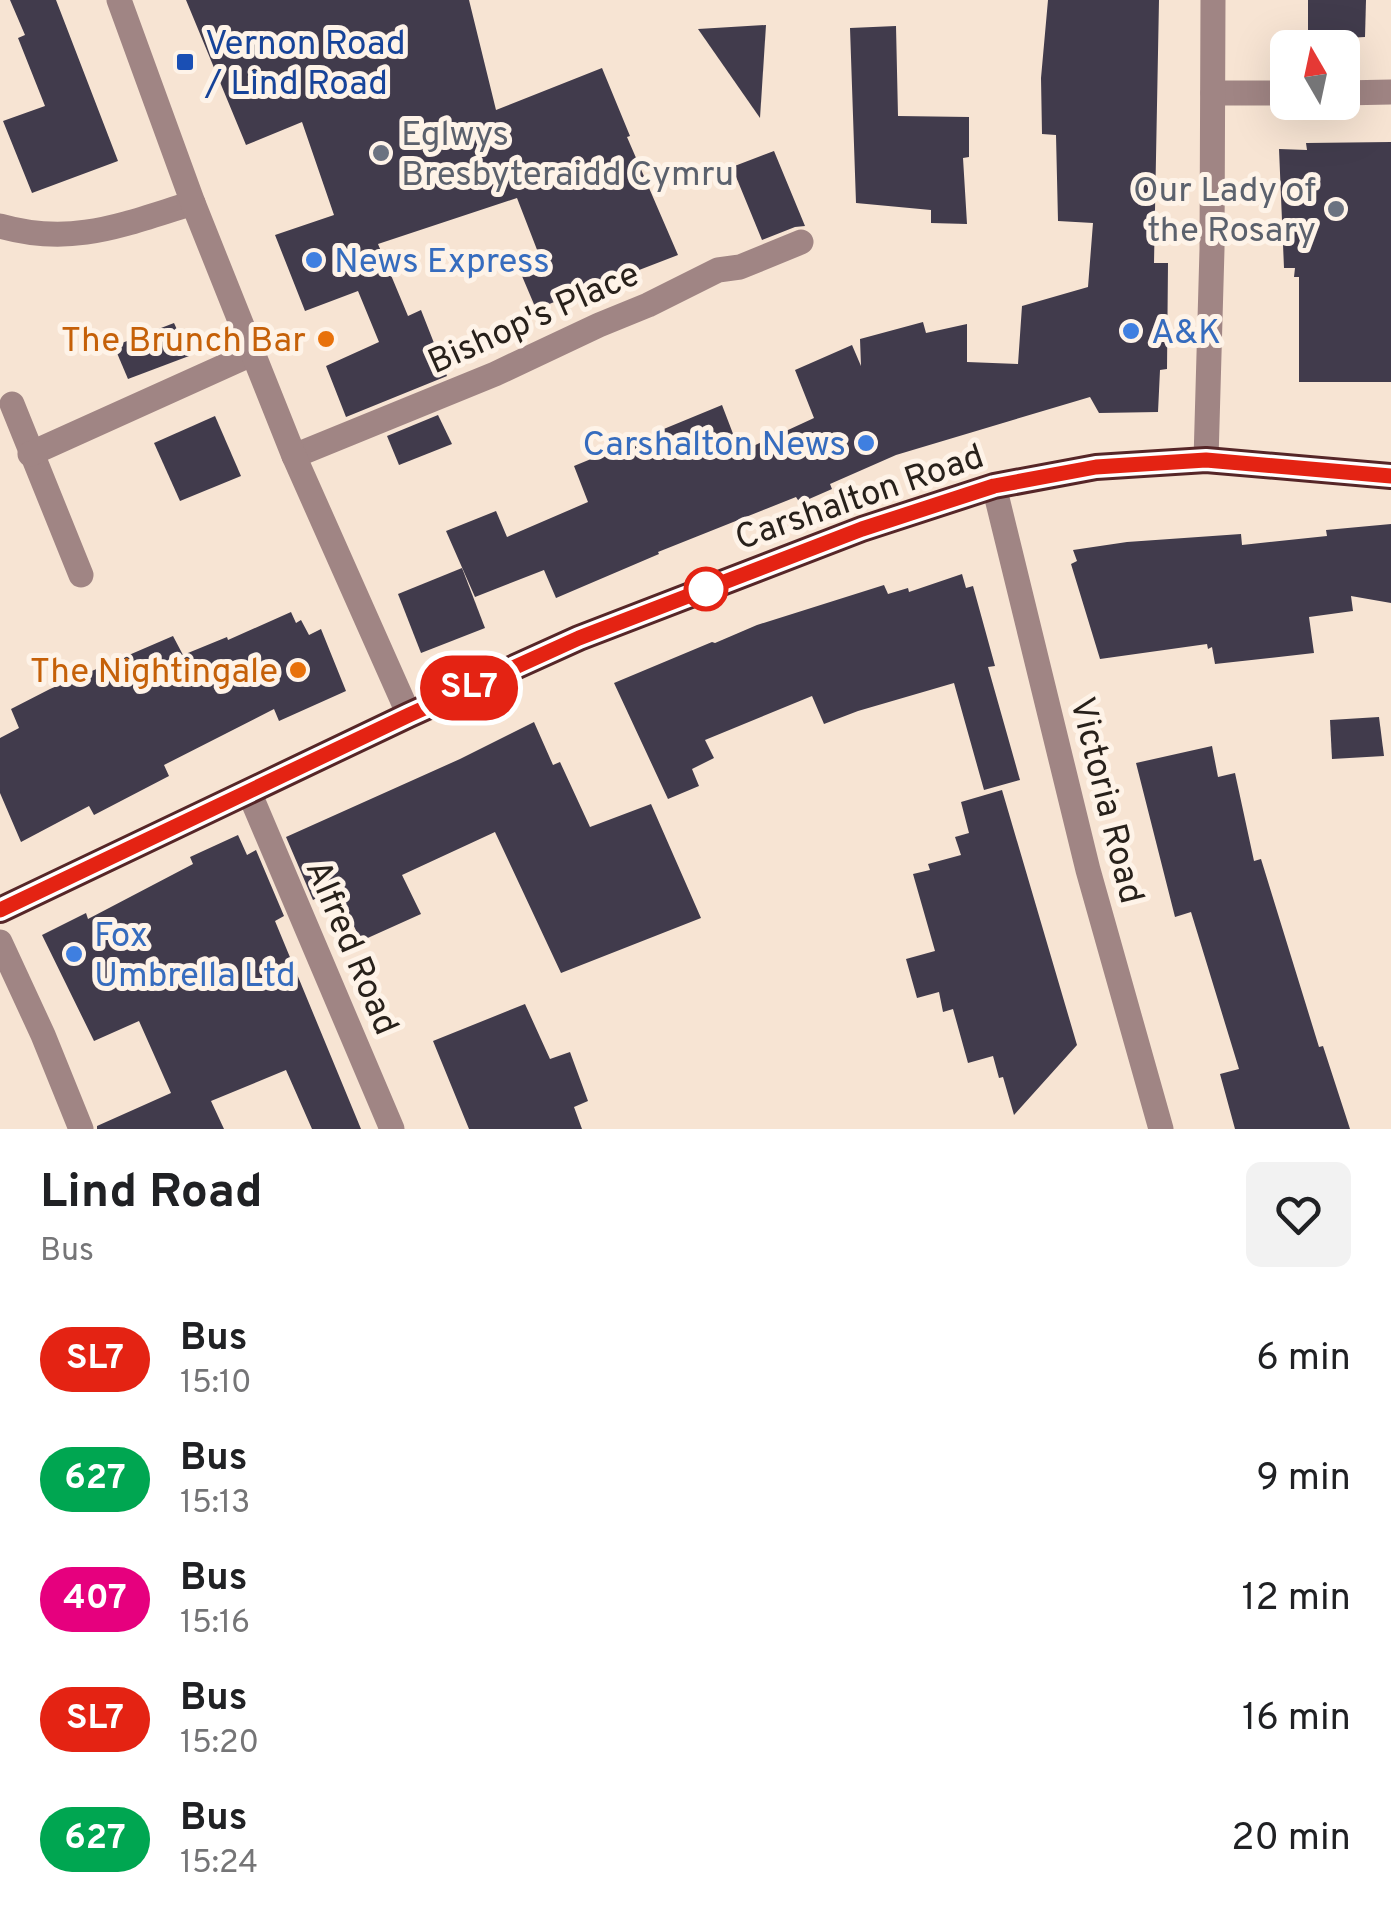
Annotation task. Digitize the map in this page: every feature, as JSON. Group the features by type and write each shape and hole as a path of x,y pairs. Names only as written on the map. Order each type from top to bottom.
{"highway":[{"name":"Carshalton Road","path":"0,910 409,715 597,631 862,529 994,486 1096,467 1206,460 1391,476"}],"street":[{"path":"119,0 193,203 294,456 409,715"},
{"path":"1206,460 1213,0"},
{"path":"1360,92 1391,92"},
{"path":"1213,93 1270,93"},
{"path":"0,226 28,234 82,234 193,203"},
{"name":"Bishop's Place","path":"294,456 495,374 648,306 718,270 740,267 800,242"},
{"path":"30,454 254,353"},
{"path":"12,404 81,574"},
{"name":"Victoria Road","path":"994,486 1088,870 1161,1129"},
{"name":"Alfred Road","path":"250,792 392,1129"},
{"path":"0,942 81,1129"}],"building":[{"path":"10,0 56,0 118,161 32,193 3,121 45,106 18,38 25,35"},
{"path":"186,0 469,0 496,110 602,68 678,255 595,287 597,293 561,310 557,301 536,309 519,269 541,260 517,198 378,244 408,316 421,310 447,376 346,417 326,366 379,342 358,291 305,311 275,235 334,215 302,122 246,145"},
{"path":"1048,0 1159,0 1154,263 1168,263 1167,369 1160,370 1158,412 1099,413 1090,397 896,455 830,484 832,489 800,503 796,497 556,598 544,570 475,597 446,531 496,511 507,537 588,502 574,466 722,405 740,452 814,418 795,370 852,345 861,366 860,339 923,322 926,333 967,324 967,362 1018,364 1022,306 1088,287 1093,223 1058,221 1056,135 1042,134 1041,78"},
{"path":"1308,0 1366,0 1365,37 1360,37 1360,30 1308,30"},
{"path":"766,25 760,118 698,29"},
{"path":"896,26 898,116 969,117 969,157 963,158 967,224 931,223 931,210 856,203 850,28"},
{"path":"1391,142 1391,382 1299,382 1299,277 1294,277 1295,268 1284,268 1279,149 1307,150 1306,143"},
{"path":"774,151 805,226 762,240 732,167"},
{"path":"174,323 189,356 128,379 114,346"},
{"path":"438,415 452,444 399,465 387,436"},
{"path":"215,416 241,476 180,501 154,443"},
{"path":"1391,524 1391,603 1351,596 1353,611 1309,617 1314,653 1215,664 1212,647 1208,649 1207,644 1100,659 1071,564 1077,561 1073,550 1127,542 1241,534 1242,545 1327,536 1326,530"},
{"path":"462,568 485,628 421,653 398,594"},
{"path":"962,574 966,588 973,586 995,666 988,667 1020,780 984,790 954,683 824,724 812,696 705,740 714,758 692,769 699,786 668,799 614,683 757,625 884,585 888,594 908,588 909,592"},
{"path":"291,612 309,635 321,629 346,691 279,721 274,709 164,765 169,776 94,815 89,806 21,842 0,793 0,738 19,728 11,709 173,636 183,655"},
{"path":"1379,717 1384,756 1332,759 1330,720"},
{"path":"534,722 553,765 560,762 590,827 651,804 701,918 561,973 495,832 402,875 421,914 361,941 336,888 313,900 286,837"},
{"path":"1212,746 1218,777 1235,773 1254,861 1261,859 1319,1047 1323,1046 1350,1129 1235,1129 1220,1074 1239,1069 1191,912 1175,917 1136,763"},
{"path":"1002,790 1077,1045 1014,1115 993,1056 968,1063 953,1009 943,1012 939,992 917,998 906,959 935,951 913,874 930,870 928,864 961,855 955,837 969,833 961,802"},
{"path":"238,835 247,855 256,850 284,916 275,921 361,1129 312,1129 286,1070 211,1101 224,1129 97,1129 171,1093 139,1021 94,1041 42,935 86,913 88,919 193,864 190,857"},
{"path":"525,1004 550,1059 570,1052 588,1101 574,1107 582,1129 469,1129 433,1041"}],"bus line":[{"name":"SL7","path":"0,910 579,638 862,529 994,486 1096,467 1206,460 1391,476"}],"place":[{"name":"Vernon Road / Lind Road","path":"185,62"},
{"name":"Eglwys Bresbyteraidd Cymru","path":"381,153"},
{"name":"Our Lady of the Rosary","path":"1336,209"},
{"name":"News Express","path":"314,260"},
{"name":"A&K","path":"1131,331"},
{"name":"The Brunch Bar","path":"326,339"},
{"name":"Carshalton News","path":"866,443"},
{"name":"The Nightingale","path":"298,670"},
{"name":"Fox Umbrella Ltd","path":"74,954"}]}
